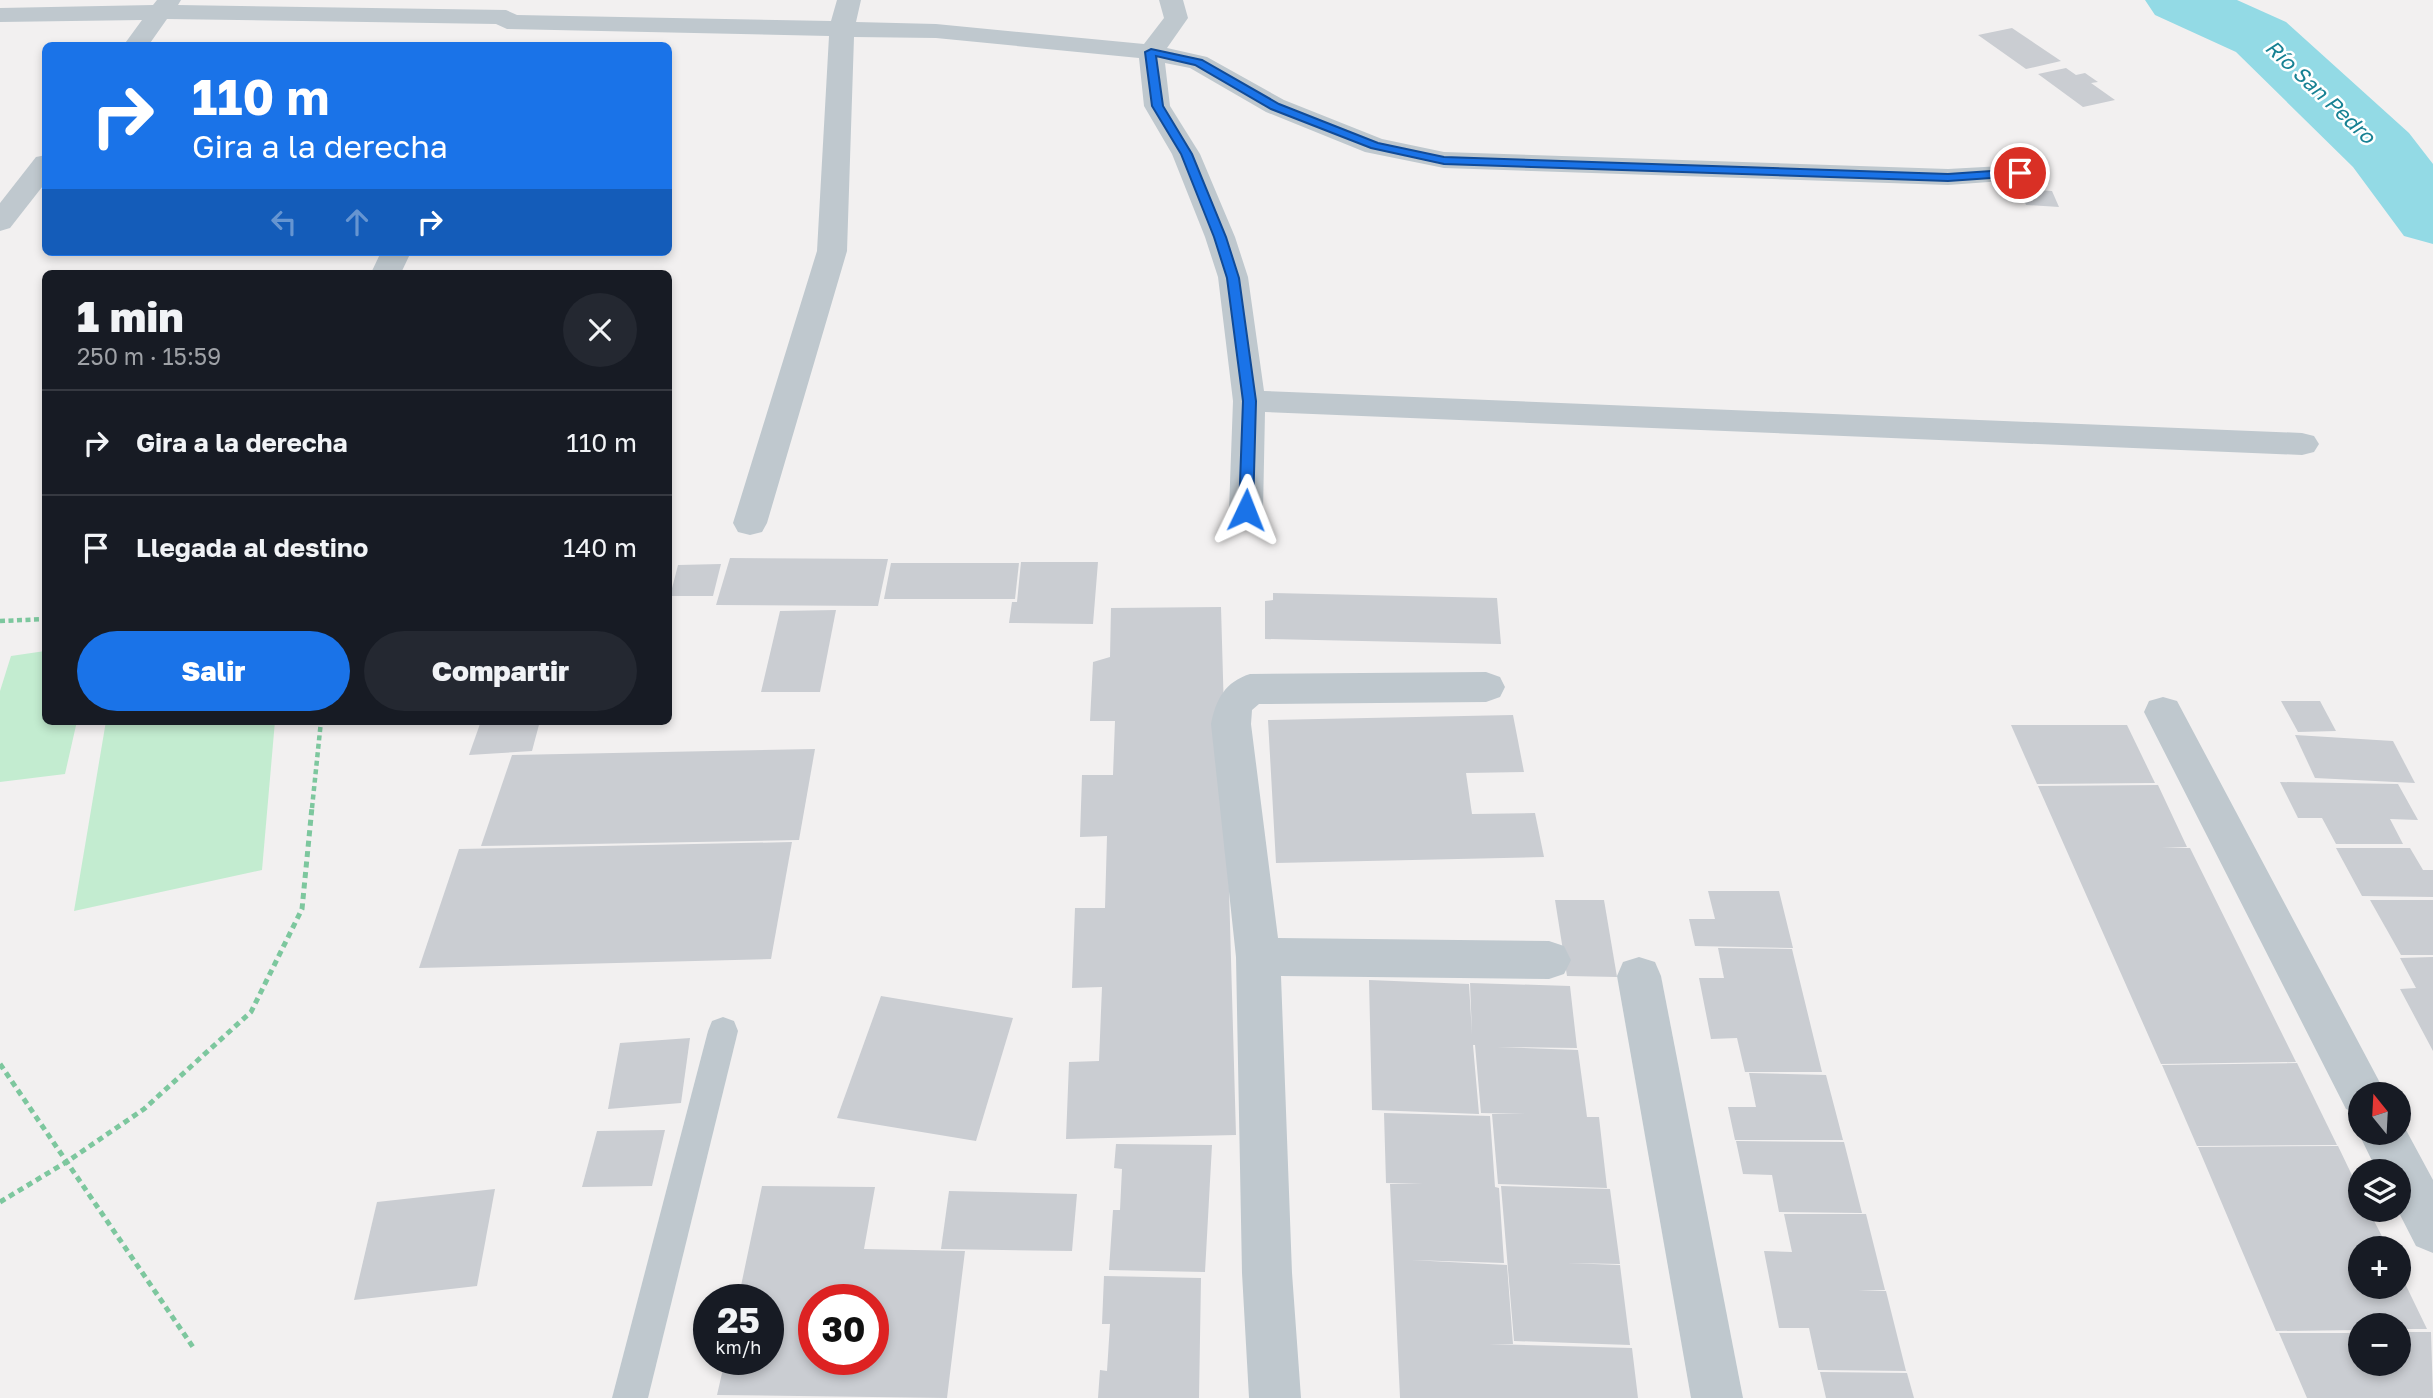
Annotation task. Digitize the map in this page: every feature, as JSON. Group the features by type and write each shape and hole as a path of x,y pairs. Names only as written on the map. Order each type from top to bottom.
{"street":[{"path":"1171,0 1176,18 1151,52 1157,106 1186,154 1220,237 1233,278 1249,401 1246,510"},
{"path":"138,42 165,6"},
{"path":"0,15 165,6 510,8"},
{"path":"510,8 507,22 846,14 936,31 1151,52 1198,62 1275,106 1375,146 1444,160 1948,177 2020,173"},
{"path":"494,42 510,8"},
{"path":"750,523 832,251 846,14"},
{"path":"0,222 42,168"},
{"path":"1249,401 2302,444"},
{"path":"1275,1398 1267,1273 1258,957 1231,724 1234,704 1250,689 1486,687"},
{"path":"2164,712 2356,1082"},
{"path":"1258,957 1549,960"},
{"path":"1639,976 1717,1398"},
{"path":"2389,1145 2433,1229"}],"lane":[{"path":"630,1398 723,1031"}],"path":[{"path":"0,621 42,620"},
{"path":"0,1202 68,1161 144,1109 251,1012 302,909 321,725"},
{"path":"0,1064 195,1350"}],"green space":[{"path":"42,651 42,725 76,725 65,774 0,782 0,691 11,656"},
{"path":"105,725 275,725 262,870 74,911"}],"building":[{"path":"2012,28 2061,61 2026,69 1978,35"},
{"path":"2066,68 2076,75 2085,73 2098,82 2091,83 2115,100 2083,107 2038,74"},
{"path":"2020,189 2052,191 2059,207 2026,205"},
{"path":"730,558 888,559 878,606 716,605"},
{"path":"1021,562 1098,562 1093,624 1009,623 1012,602 1017,602"},
{"path":"891,563 1019,563 1015,599 884,599"},
{"path":"721,564 713,596 672,596 678,565"},
{"path":"1273,593 1497,598 1501,644 1265,639 1265,601 1273,600"},
{"path":"1221,607 1236,1135 1066,1139 1069,1062 1099,1061 1102,987 1072,988 1075,908 1105,908 1107,836 1080,837 1082,775 1113,775 1115,721 1090,721 1093,662 1110,657 1111,608"},
{"path":"836,610 820,692 761,692 780,611"},
{"path":"2281,701 2320,701 2336,731 2298,732"},
{"path":"1513,715 1524,772 1466,773 1472,814 1535,813 1544,857 1276,863 1268,720"},
{"path":"480,725 539,725 532,751 469,755"},
{"path":"2011,725 2127,725 2155,783 2037,784"},
{"path":"2295,735 2393,741 2415,783 2315,778"},
{"path":"815,749 799,840 481,846 512,755"},
{"path":"2280,782 2398,784 2418,820 2390,819 2403,844 2336,844 2322,818 2298,818"},
{"path":"2158,785 2187,847 2162,848 2190,848 2296,1062 2161,1064 2038,786"},
{"path":"792,842 771,959 419,968 459,849"},
{"path":"2336,848 2410,848 2423,870 2433,870 2433,897 2362,896"},
{"path":"1708,891 1779,891 1793,948 1695,946 1689,919 1715,919"},
{"path":"1555,900 1604,900 1617,977 1567,976"},
{"path":"2370,900 2433,900 2433,955 2401,955"},
{"path":"1718,948 1792,949 1822,1072 1745,1072 1737,1038 1711,1039 1699,978 1724,978"},
{"path":"2433,957 2433,1051 2400,989 2416,988 2400,958"},
{"path":"1369,980 1469,984 1472,1034 1470,983 1570,986 1577,1048 1497,1047 1578,1050 1587,1117 1599,1117 1607,1188 1498,1184 1492,1114 1528,1114 1481,1113 1475,1045 1479,1114 1372,1110"},
{"path":"881,996 1013,1018 976,1141 837,1118"},
{"path":"690,1038 681,1103 608,1109 620,1043"},
{"path":"2297,1063 2337,1145 2197,1146 2162,1065"},
{"path":"1749,1073 1826,1075 1843,1140 1735,1140 1728,1107 1756,1107"},
{"path":"1384,1113 1490,1116 1495,1187 1499,1188 1504,1263 1411,1260 1507,1265 1513,1344 1489,1344 1632,1348 1638,1398 1400,1398 1390,1184 1423,1184 1386,1183"},
{"path":"665,1130 652,1186 582,1187 597,1131"},
{"path":"1736,1141 1844,1142 1862,1213 1779,1212 1772,1175 1743,1174"},
{"path":"1116,1144 1212,1145 1205,1272 1109,1270 1113,1210 1120,1210 1122,1169 1114,1168"},
{"path":"2338,1146 2348,1167 2348,1222 2375,1222 2382,1236 2348,1236 2348,1299 2411,1299 2411,1296 2427,1329 2411,1329 2411,1313 2348,1313 2348,1330 2276,1331 2198,1147"},
{"path":"762,1186 875,1187 864,1249 965,1251 947,1398 717,1395 722,1375 784,1375 784,1284 741,1284"},
{"path":"1501,1186 1610,1189 1620,1264 1567,1263 1620,1265 1630,1345 1514,1341"},
{"path":"495,1189 477,1286 354,1300 377,1202"},
{"path":"949,1191 1077,1194 1072,1251 941,1249"},
{"path":"1784,1214 1866,1214 1885,1290 1858,1291 1886,1291 1906,1371 1818,1370 1809,1328 1779,1328 1764,1251 1792,1252"},
{"path":"1104,1276 1201,1278 1199,1398 1098,1398 1100,1370 1107,1371 1110,1324 1102,1324"},
{"path":"2411,1332 2431,1332 2433,1398 2307,1398 2279,1333 2348,1333 2348,1376 2411,1376"},
{"path":"1820,1372 1907,1373 1914,1398 1826,1398"}],"waterway":[{"name":"Río San Pedro","path":"2180,0 2261,37 2381,150 2433,219"}],"route":[{"path":"1246,510 1249,401 1233,278 1220,237 1186,154 1157,106 1151,52 1198,62 1275,106 1375,146 1444,160 1948,177 2020,173"}]}
